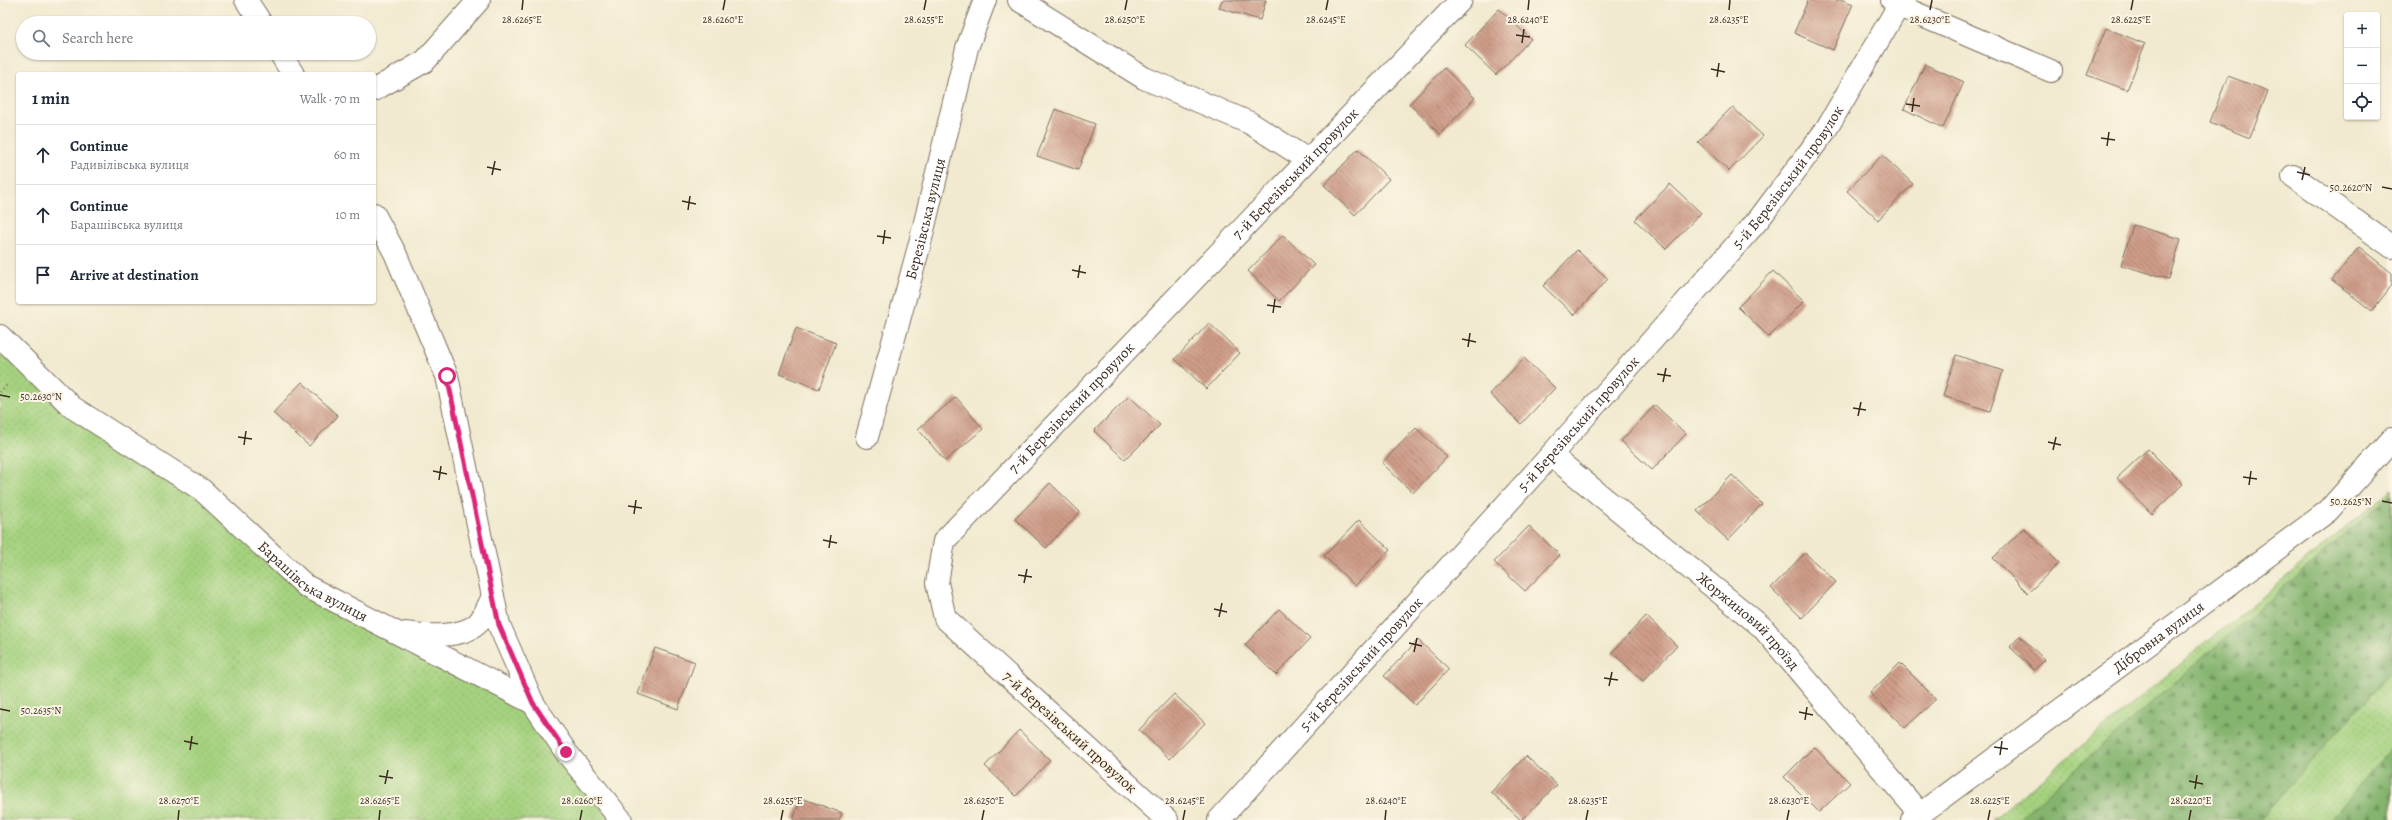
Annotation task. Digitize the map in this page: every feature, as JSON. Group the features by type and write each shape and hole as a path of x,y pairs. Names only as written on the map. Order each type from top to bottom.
{"street":[{"path":"246,0 256,16"},
{"path":"376,89 425,61 479,0"},
{"name":"Березівська вулиця","path":"867,437 920,243 967,48 985,0"},
{"path":"1019,0 1144,78 1250,123 1308,160"},
{"name":"7-й Березівський провулок","path":"1167,820 945,618 937,583 944,541 1460,0"},
{"path":"1898,2 2051,71"},
{"name":"5-й Березівський провулок","path":"1219,820 1551,455 1759,220 1825,131 1898,2"},
{"path":"284,60 292,72"},
{"path":"2293,176 2392,247"},
{"path":"376,218 395,252 447,376 499,625 533,703"},
{"name":"Барашівська вулиця","path":"0,336 72,406 202,490 306,586 533,703 566,752 621,820"},
{"name":"Дібровна вулиця","path":"1916,817 2328,511 2392,439"},
{"name":"Жоржиновий проїзд","path":"1551,455 1762,627 1916,817"},
{"path":"395,632 425,636 462,632 477,624 493,597"}],"green space":[{"path":"0,336 72,407 202,490 306,586 533,703 621,820 0,820"},
{"path":"2392,489 2392,820 1992,820"},
{"path":"2392,493 2392,670 2260,820 2017,820"},
{"path":"2392,747 2392,820 2330,820"}],"building":[{"path":"1222,0 1266,0 1260,20 1219,8"},
{"path":"1808,0 1843,0 1853,4 1833,50 1794,33"},
{"path":"1499,9 1531,39 1496,75 1465,45"},
{"path":"2106,28 2145,44 2127,90 2087,75"},
{"path":"1925,64 1964,82 1943,128 1904,109"},
{"path":"1444,68 1475,98 1440,134 1409,104"},
{"path":"2228,76 2268,91 2250,138 2210,122"},
{"path":"1732,107 1763,136 1729,171 1698,142"},
{"path":"1055,109 1095,124 1078,170 1037,156"},
{"path":"1358,149 1389,179 1355,215 1324,185"},
{"path":"1882,155 1913,184 1878,220 1847,191"},
{"path":"1670,184 1701,213 1666,249 1635,220"},
{"path":"2133,225 2181,239 2169,279 2121,265"},
{"path":"1283,235 1314,265 1279,301 1248,271"},
{"path":"2359,247 2392,273 2392,285 2372,311 2332,280"},
{"path":"1577,250 1608,279 1574,315 1543,286"},
{"path":"1773,271 1804,301 1769,337 1738,307"},
{"path":"1209,323 1240,353 1206,389 1175,359"},
{"path":"796,328 836,343 819,389 779,374"},
{"path":"1956,355 2003,371 1990,411 1943,396"},
{"path":"1524,358 1555,388 1521,424 1490,394"},
{"path":"302,382 338,416 309,446 273,413"},
{"path":"1129,396 1160,425 1125,460 1094,431"},
{"path":"956,397 983,429 945,461 918,429"},
{"path":"1655,405 1686,434 1652,470 1621,441"},
{"path":"1416,428 1447,457 1413,493 1382,463"},
{"path":"2148,449 2183,484 2152,514 2117,478"},
{"path":"1732,475 1762,504 1728,540 1697,511"},
{"path":"1050,483 1080,512 1046,548 1015,519"},
{"path":"1359,520 1390,550 1355,586 1324,556"},
{"path":"1529,526 1560,555 1525,591 1494,562"},
{"path":"2024,528 2059,563 2028,593 1993,558"},
{"path":"1805,553 1836,582 1802,618 1771,588"},
{"path":"1279,609 1310,639 1276,675 1245,645"},
{"path":"1646,616 1677,646 1643,681 1612,652"},
{"path":"2020,636 2045,660 2034,670 2010,647"},
{"path":"1418,640 1449,669 1415,705 1384,676"},
{"path":"655,648 695,662 678,709 638,694"},
{"path":"1900,663 1936,699 1905,728 1870,693"},
{"path":"1174,694 1205,723 1170,759 1139,730"},
{"path":"1019,730 1050,760 1016,796 985,766"},
{"path":"1814,747 1850,783 1819,812 1784,777"},
{"path":"1526,756 1557,785 1521,820 1491,792"},
{"path":"801,798 842,813 839,820 793,820"}],"route":[{"path":"447,376 470,496 499,625 533,703 566,752"}]}
